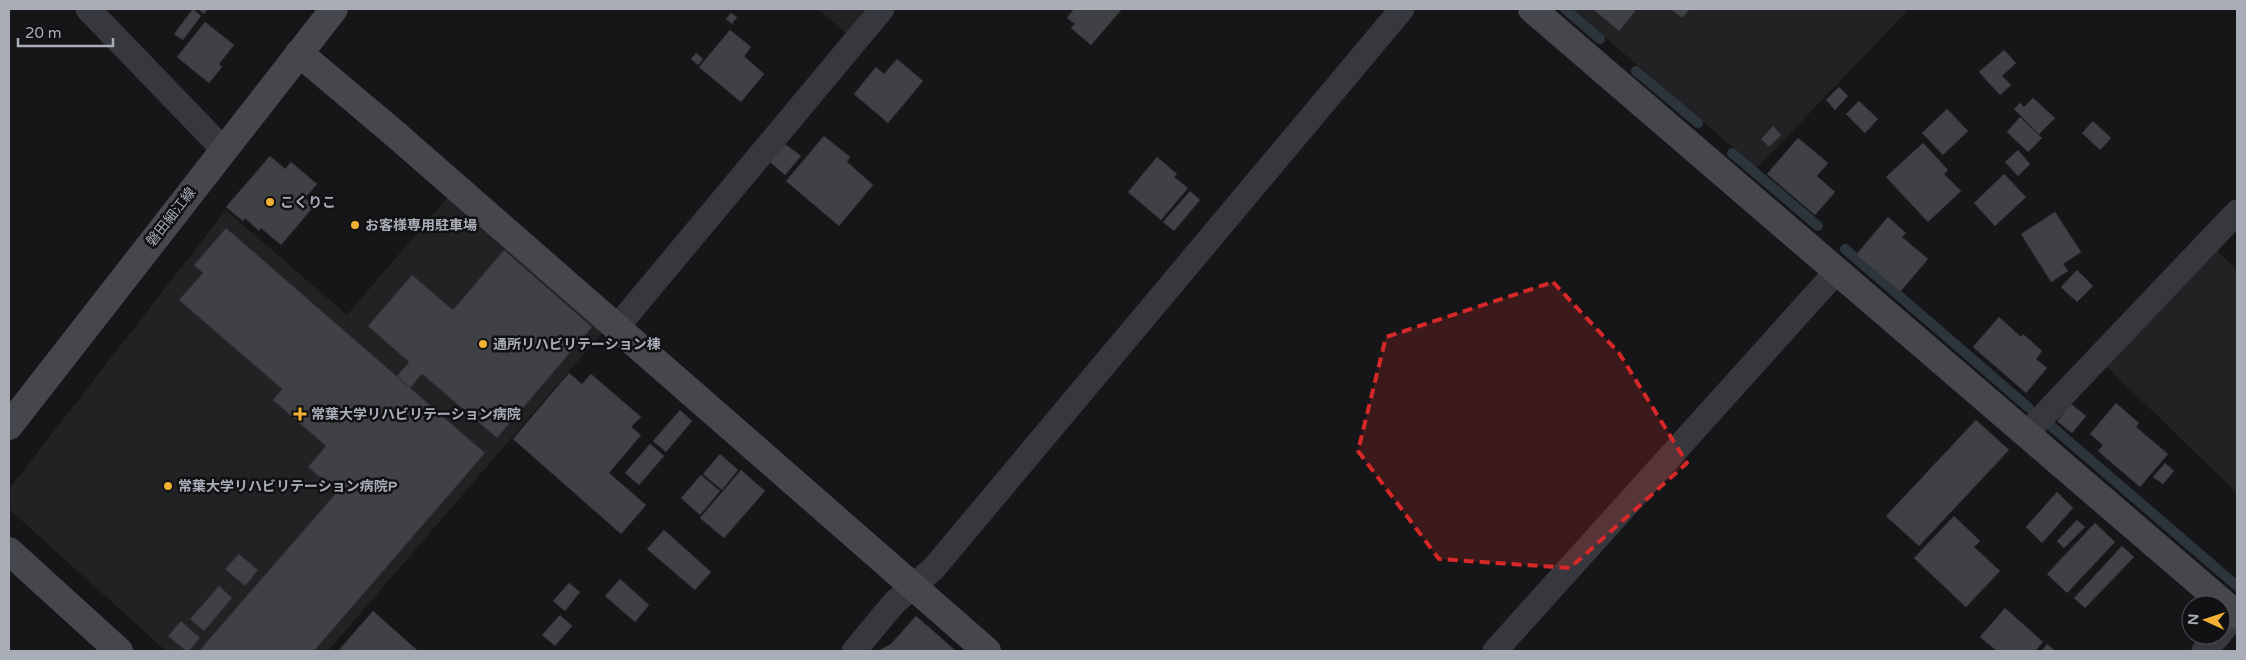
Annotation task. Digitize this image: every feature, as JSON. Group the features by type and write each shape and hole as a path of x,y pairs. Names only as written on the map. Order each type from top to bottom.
{"street":[{"path":"88,9 224,150"},
{"name":"磐田細江線","path":"9,426 334,9"},
{"path":"617,327 882,9"},
{"path":"854,651 894,603 940,560 1402,9"},
{"path":"1532,9 2237,615"},
{"path":"299,53 338,84 914,585 987,651"},
{"path":"2026,434 2237,212"},
{"path":"1495,651 1837,271"},
{"path":"9,551 120,651"}],"highlighted area":[{"path":"1553,282 1619,353 1687,463 1570,568 1439,559 1358,451 1386,337"}],"shaded area":[{"path":"818,9 866,9 846,33"},
{"path":"1572,9 1909,9 1757,168"},
{"name":"常葉大学リハビリテーション病院","path":"447,198 602,333 328,651 166,651 9,509 9,489 226,210 347,315"},
{"path":"2216,250 2237,270 2237,493 2106,366"}],"building":[{"path":"193,9 201,16 183,40 174,34"},
{"path":"198,9 208,9 204,14"},
{"path":"1074,9 1122,9 1091,45 1071,28 1075,24 1067,18"},
{"path":"1593,9 1637,9 1619,31"},
{"path":"1671,9 1690,9 1682,18"},
{"path":"731,13 737,17 732,24 726,19"},
{"path":"205,22 234,45 219,64 222,67 209,83 177,57"},
{"path":"730,30 751,47 744,56 764,74 741,102 699,67"},
{"path":"2004,50 2016,63 2002,76 2011,85 2000,95 1979,72"},
{"path":"696,53 703,59 698,65 691,59"},
{"path":"897,59 923,81 888,123 854,94 876,67 884,74"},
{"path":"1839,87 1848,96 1835,110 1826,100"},
{"path":"2033,98 2055,118 2039,134 2014,109 2020,103 2024,107"},
{"path":"1859,101 1878,119 1865,133 1846,114"},
{"path":"1947,109 1968,131 1943,155 1922,133"},
{"path":"2020,117 2042,138 2028,152 2007,132"},
{"path":"2093,121 2111,138 2100,150 2082,133"},
{"path":"1773,126 1781,135 1769,147 1761,139"},
{"path":"824,136 850,157 847,162 873,185 839,226 786,181"},
{"path":"1798,138 1828,163 1817,176 1835,192 1815,215 1767,174"},
{"path":"1923,143 1948,170 1944,174 1961,191 1928,222 1886,177"},
{"path":"785,144 801,156 785,175 770,162"},
{"path":"2018,150 2030,164 2018,176 2005,162"},
{"name":"こくりこ","path":"270,156 285,169 291,162 317,184 305,198 314,206 281,245 261,228 259,231 245,218 243,221 226,207"},
{"path":"1157,157 1177,174 1174,177 1188,188 1161,220 1128,192"},
{"path":"2004,174 2026,197 1995,226 1974,203"},
{"path":"1190,191 1200,200 1174,231 1163,222"},
{"path":"2055,212 2081,252 2063,264 2068,271 2051,282 2021,234"},
{"path":"1888,217 1906,233 1902,237 1928,259 1900,292 1856,255"},
{"path":"226,228 485,453 314,651 199,651 337,492 308,467 326,446 273,400 282,389 179,300 203,273 194,265"},
{"name":"通所リハビリテーション棟","path":"504,250 592,327 497,438 422,374 410,388 397,376 409,362 368,326 412,275 453,310"},
{"path":"2077,270 2093,286 2077,302 2061,287"},
{"path":"1999,317 2021,337 2023,334 2042,351 2036,359 2047,368 2026,393 1973,347"},
{"path":"569,373 582,384 591,374 641,417 631,427 641,435 609,473 646,505 621,534 513,439"},
{"path":"2116,403 2139,423 2136,427 2168,454 2140,487 2098,451 2103,445 2090,434"},
{"path":"2071,404 2086,416 2072,433 2057,421"},
{"path":"680,410 692,421 666,452 653,441"},
{"path":"1976,420 2009,450 1919,546 1886,516"},
{"path":"650,444 664,456 639,485 625,473"},
{"path":"720,454 738,470 722,490 703,474"},
{"path":"2165,463 2174,471 2163,484 2153,477"},
{"path":"741,470 765,491 724,538 700,518"},
{"path":"701,475 720,491 700,515 681,498"},
{"path":"2057,492 2073,508 2042,543 2026,527"},
{"path":"1954,516 1980,541 1974,547 2000,571 1966,607 1914,558"},
{"path":"2077,520 2085,527 2064,548 2057,541"},
{"path":"2095,523 2115,542 2067,593 2047,574"},
{"path":"664,530 711,572 695,590 647,549"},
{"path":"2122,546 2134,557 2085,608 2074,598"},
{"path":"239,554 258,570 245,586 225,569"},
{"path":"620,579 649,605 635,622 605,596"},
{"path":"569,583 580,592 565,611 553,601"},
{"path":"219,586 232,598 204,631 190,619"},
{"path":"2005,608 2043,642 2035,651 1997,651 1980,637"},
{"path":"373,611 418,651 338,651"},
{"path":"560,615 572,626 555,646 542,635"},
{"path":"916,616 956,651 878,651 891,644"},
{"path":"181,621 200,638 189,651 186,651 168,636"},
{"path":"2047,644 2055,651 2042,651"}],"waterway":[{"path":"1565,9 1600,39"},
{"path":"1636,71 1698,123"},
{"path":"1732,153 1818,226"},
{"path":"1845,249 2029,408"},
{"path":"2051,426 2237,586"}],"place":[{"name":"こくりこ","path":"270,202"},
{"name":"お客様専用駐車場","path":"355,225"},
{"name":"通所リハビリテーション棟","path":"483,344"},
{"name":"常葉大学リハビリテーション病院","path":"300,414"},
{"name":"常葉大学リハビリテーション病院P","path":"168,486"}]}
